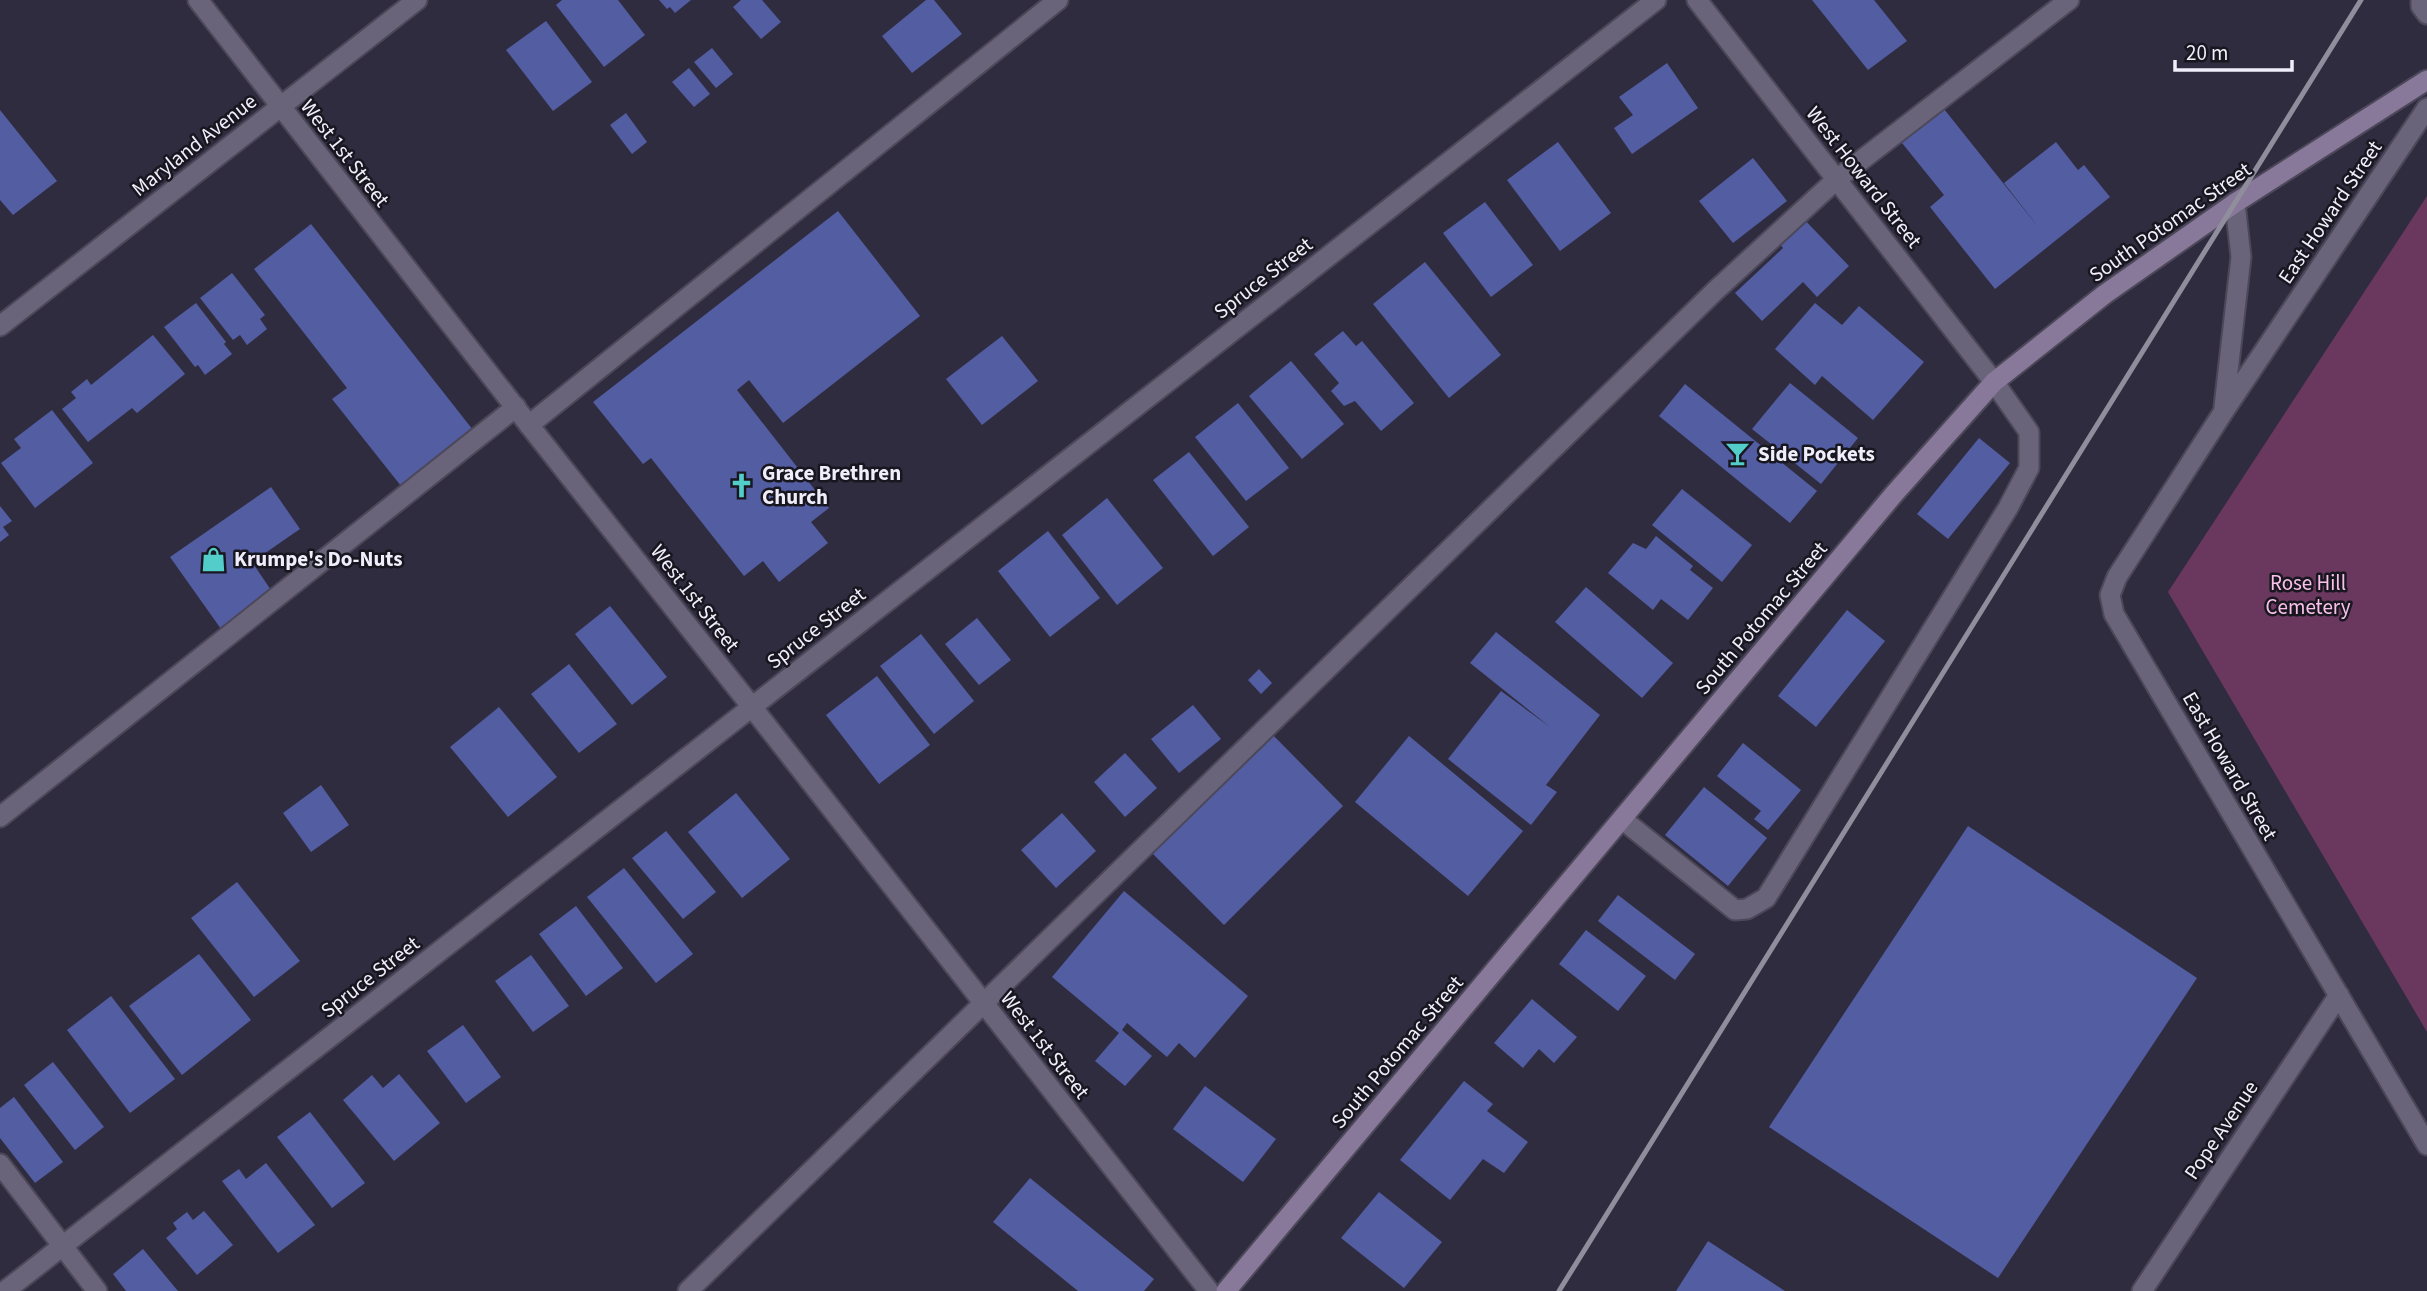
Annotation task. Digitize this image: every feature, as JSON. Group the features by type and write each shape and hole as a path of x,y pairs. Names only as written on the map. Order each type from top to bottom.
{"main road":[{"name":"South Potomac Street","path":"1226,1291 1894,494 1994,382 2105,294 2235,203 2427,80"}],"street":[{"name":"West 1st Street","path":"198,0 528,425 1209,1291"},
{"name":"Maryland Avenue","path":"0,326 417,0"},
{"path":"528,425 1058,0"},
{"name":"Spruce Street","path":"5,1291 1656,0"},
{"name":"West Howard Street","path":"1622,819 1735,910 1747,909 1766,898 2008,508 2029,468 2029,432 1994,382 1697,0"},
{"path":"688,1291 1715,291 1837,179 2069,0"},
{"path":"2421,0 2421,6 2427,14"},
{"name":"East Howard Street","path":"2427,108 2224,411 2117,577 2110,595 2114,614 2427,1145"},
{"name":"East Howard Street","path":"2224,411 2241,257 2235,203"},
{"path":"0,817 516,407"},
{"name":"Pope Avenue","path":"2142,1291 2339,995"},
{"path":"0,1164 97,1291"}],"green space":[{"name":"Rose Hill Cemetery","path":"2427,196 2427,1032 2168,592"}],"building":[{"path":"562,0 618,0 645,35 604,67 556,5"},
{"path":"659,0 691,0 675,13"},
{"path":"741,0 762,0 781,22 761,39 733,7"},
{"path":"926,0 934,0 962,34 912,73 882,36"},
{"path":"1812,0 1874,0 1907,41 1868,70"},
{"path":"546,21 592,82 553,111 506,50"},
{"path":"712,48 733,74 716,88 694,62"},
{"path":"1667,63 1698,108 1632,154 1614,128 1633,115 1619,97"},
{"path":"689,68 710,94 694,107 672,82"},
{"path":"1940,104 2039,228 2004,183 2056,142 2078,170 2084,165 2110,197 1995,289 1930,207 1944,195 1898,138"},
{"path":"0,110 57,181 13,215 0,200"},
{"path":"626,113 647,142 632,154 610,125"},
{"path":"1558,142 1611,213 1560,251 1507,180"},
{"path":"1753,158 1787,201 1733,243 1699,201"},
{"path":"1485,202 1533,265 1491,297 1443,233"},
{"path":"838,211 920,316 783,423 749,380 737,390 829,508 811,522 828,543 779,582 763,561 744,576 651,458 643,464 593,402"},
{"path":"1799,214 1849,266 1817,297 1803,282 1762,321 1735,293 1783,248 1774,237"},
{"path":"311,224 473,430 401,486 332,399 347,388 254,269"},
{"path":"1425,262 1501,355 1449,398 1373,304"},
{"path":"232,273 265,315 260,319 267,329 247,345 240,335 233,340 200,298"},
{"path":"196,303 232,354 205,375 198,365 195,367 164,327"},
{"path":"1815,303 1842,325 1859,306 1924,362 1873,420 1822,376 1815,385 1775,349"},
{"path":"1343,331 1356,346 1362,341 1414,403 1381,431 1355,401 1344,406 1331,391 1339,383 1314,354"},
{"path":"153,335 185,374 137,413 132,408 88,442 62,409 76,398 71,392 87,379 91,385"},
{"path":"1002,336 1038,381 982,425 946,379"},
{"path":"1291,361 1344,424 1302,459 1249,396"},
{"path":"1790,383 1858,438 1821,484 1752,429"},
{"name":"Side Pockets","path":"1685,384 1817,491 1790,523 1659,416"},
{"path":"1238,403 1289,468 1246,501 1195,437"},
{"path":"52,410 93,463 35,508 1,463 21,448 14,439"},
{"path":"1979,438 2010,463 1948,539 1917,514"},
{"path":"1189,452 1249,527 1213,556 1153,480"},
{"name":"Krumpe's Do-Nuts","path":"271,487 300,529 252,562 273,593 221,629 170,557"},
{"path":"1682,489 1752,545 1722,582 1652,525"},
{"path":"1107,498 1163,568 1117,605 1062,535"},
{"path":"0,506 12,521 3,527 9,535 0,542"},
{"path":"1048,531 1100,598 1050,637 998,571"},
{"path":"1656,536 1693,566 1690,570 1713,588 1688,620 1661,599 1653,610 1608,573 1633,543 1646,549"},
{"path":"1586,587 1673,663 1642,698 1555,622"},
{"path":"610,606 667,677 632,705 575,634"},
{"path":"1847,610 1885,641 1816,727 1778,696"},
{"path":"977,618 1011,660 979,685 945,644"},
{"path":"1496,632 1600,715 1546,785 1557,792 1531,825 1448,759 1501,691 1550,727 1470,663"},
{"path":"921,634 974,701 934,734 880,666"},
{"path":"569,664 617,724 579,753 531,694"},
{"path":"1259,669 1272,683 1261,694 1248,680"},
{"path":"877,676 930,745 879,784 826,715"},
{"path":"1193,705 1221,739 1179,773 1151,739"},
{"path":"499,707 557,777 508,817 450,747"},
{"path":"1269,731 1343,806 1224,925 1149,850"},
{"path":"1409,736 1523,831 1468,896 1355,802"},
{"path":"1743,743 1801,790 1768,830 1754,819 1761,811 1717,776"},
{"path":"1125,753 1157,788 1125,817 1094,782"},
{"path":"321,785 349,825 311,852 283,813"},
{"path":"1704,787 1767,838 1728,886 1665,835"},
{"path":"736,793 790,859 742,898 688,832"},
{"path":"1062,813 1096,851 1056,888 1021,850"},
{"path":"1968,826 2197,978 1998,1278 1769,1127"},
{"path":"666,831 716,892 683,919 632,858"},
{"path":"624,868 693,954 656,983 587,897"},
{"path":"237,882 300,961 254,997 191,918"},
{"path":"1124,891 1248,996 1195,1058 1179,1043 1167,1057 1127,1023 1122,1030 1152,1056 1125,1086 1095,1061 1119,1033 1052,977"},
{"path":"1618,895 1695,954 1675,980 1598,921"},
{"path":"576,906 623,968 586,996 539,934"},
{"path":"1586,930 1646,976 1618,1011 1559,964"},
{"path":"199,954 251,1020 182,1075 129,1006"},
{"path":"531,955 569,1006 533,1032 495,981"},
{"path":"111,996 175,1079 130,1113 67,1030"},
{"path":"1532,999 1577,1037 1554,1063 1539,1049 1523,1068 1494,1043"},
{"path":"463,1025 501,1077 466,1103 427,1051"},
{"path":"53,1062 104,1127 75,1150 24,1085"},
{"path":"399,1074 440,1123 394,1161 343,1100 372,1075 383,1088"},
{"path":"1464,1081 1493,1104 1487,1111 1528,1142 1504,1173 1483,1159 1450,1200 1400,1160"},
{"path":"1205,1086 1276,1139 1243,1182 1173,1129"},
{"path":"14,1097 63,1162 35,1183 0,1138 0,1108"},
{"path":"310,1112 365,1183 332,1208 277,1137"},
{"path":"266,1163 315,1225 278,1253 222,1181 239,1169 246,1179"},
{"path":"1030,1178 1154,1279 1144,1291 1078,1291 993,1222"},
{"path":"1379,1192 1442,1242 1404,1288 1341,1238"},
{"path":"204,1211 233,1245 197,1275 166,1238 177,1229 173,1223 187,1212 193,1220"},
{"path":"1708,1241 1785,1291 1676,1291"},
{"path":"143,1249 178,1291 126,1291 113,1274"}],"railway":[{"path":"1559,1291 2361,0"}],"place":[{"name":"Side Pockets","path":"1738,454"},
{"name":"Grace Brethren Church","path":"742,485"},
{"name":"Krumpe's Do-Nuts","path":"214,559"}]}
